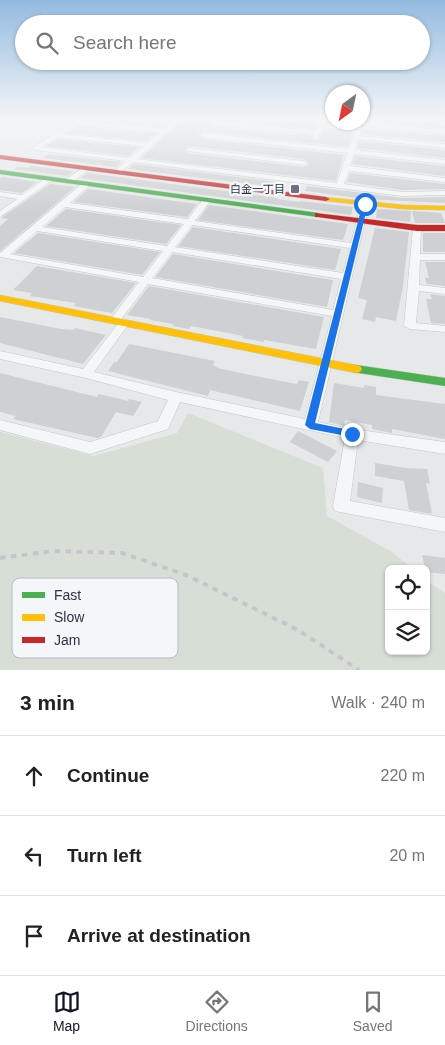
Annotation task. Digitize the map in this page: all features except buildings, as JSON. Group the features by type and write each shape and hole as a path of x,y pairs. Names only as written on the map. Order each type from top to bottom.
{"street":[{"path":"53,150 132,160 187,150"},
{"path":"119,171 142,150"},
{"path":"190,150 296,180 402,194 445,193"},
{"path":"191,150 304,163"},
{"path":"296,180 310,150"},
{"path":"333,150 445,162"},
{"path":"340,186 350,152"},
{"path":"0,157 365,204 445,208"},
{"path":"69,181 88,167"},
{"path":"345,168 445,180"},
{"path":"0,172 360,222 417,228 445,228"},
{"path":"0,216 50,179"},
{"path":"86,184 3,255 338,314"},
{"path":"0,194 24,198"},
{"path":"86,374 145,280 207,200"},
{"path":"63,204 354,246"},
{"path":"310,425 365,204"},
{"path":"34,228 347,277"},
{"path":"417,228 410,326 445,329"},
{"path":"415,257 445,257"},
{"path":"414,288 445,291"},
{"path":"0,298 326,364 445,382"},
{"path":"0,355 86,374 176,398 352,434 445,448"},
{"path":"0,425 90,448 163,425 176,398"},
{"path":"352,434 341,506 445,525"}],"path":[{"path":"0,558 53,551 122,553 186,575 298,630 359,670"}],"shaded area":[{"path":"188,413 323,468 327,516 392,552 408,565 385,565 385,655 430,655 430,583 445,593 445,670 0,670 0,432 94,456 177,433"}],"traffic: fast":[{"path":"0,172 318,215"},
{"path":"356,369 445,382"}],"traffic: slow":[{"path":"326,199 403,207 445,208"},
{"path":"0,298 356,369"}],"traffic: jam":[{"path":"0,157 326,199"},
{"path":"318,215 417,228 445,228"}],"place":[{"name":"白金一丁目","path":"295,189"}],"route":[{"path":"352,434 310,425 365,204"}]}
